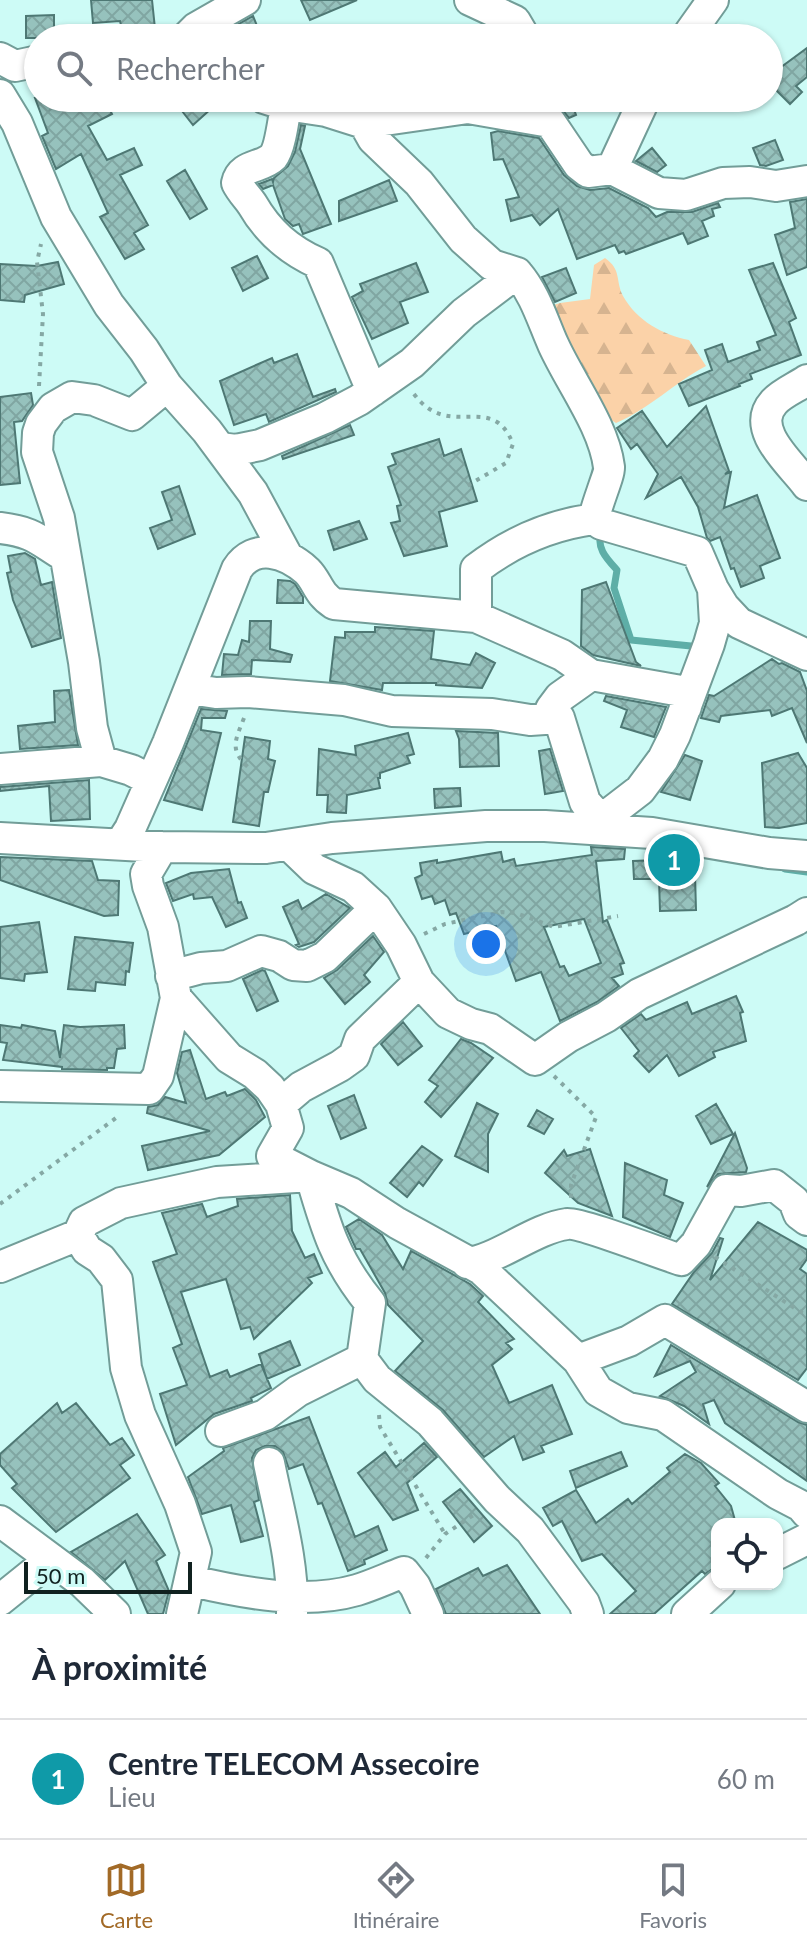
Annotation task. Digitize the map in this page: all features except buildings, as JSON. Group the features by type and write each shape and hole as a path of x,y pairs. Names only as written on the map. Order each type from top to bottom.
{"street":[{"path":"203,24 245,0"},
{"path":"470,0 517,24"},
{"path":"696,24 713,0"},
{"path":"0,95 17,123 56,217 109,305 167,386 192,412 253,493 287,556 309,573 323,597 334,604 476,617 562,655 591,675 681,691 686,707"},
{"path":"275,112 277,148 272,157 244,171 237,183 258,216 281,242 318,263 381,385"},
{"path":"329,112 364,123 440,112"},
{"path":"555,112 579,165 588,172 612,169 659,193 686,195 723,183 750,182 776,186 807,181"},
{"path":"612,169 638,112"},
{"path":"364,123 373,139 419,183 463,239 492,265 517,273 535,298 553,344 601,438 610,468 609,477 596,503 594,519"},
{"path":"220,448 236,450 260,445 325,418 412,363 464,313 517,273"},
{"path":"807,380 773,402 767,419 769,438 807,485"},
{"path":"101,761 92,728 59,518 37,452 38,433 53,408 72,397 94,400 132,415 167,386"},
{"path":"12,530 59,518"},
{"path":"476,617 476,569 510,545 564,523 594,519 601,524 697,552 713,589 739,623 807,655"},
{"path":"12,530 38,537 63,555"},
{"path":"121,843 190,689 237,569 244,558 262,551 287,556"},
{"path":"603,825 640,790 663,759 686,707 715,623 713,589"},
{"path":"591,675 560,697 551,709 559,718 585,802 603,825"},
{"path":"190,689 344,700 392,711 492,714 530,720 559,718"},
{"path":"0,769 101,761 151,780"},
{"path":"0,838 162,847 290,846 332,838 486,826 603,825 769,853 805,854"},
{"path":"290,846 314,869 353,887 376,908 401,945 419,982 448,1013 490,1029 535,1060 639,994 807,913"},
{"path":"0,1086 149,1089 158,1076 174,987 163,927 146,874 162,847"},
{"path":"174,987 201,968 227,966 261,951 279,956 293,965 307,966 325,957 376,908"},
{"path":"281,1104 301,1087 354,1056 360,1039 419,982"},
{"path":"174,987 229,1058 255,1074 281,1104 288,1128 272,1156 351,1193 397,1223 481,1269 578,1360 598,1391 628,1408 663,1415 778,1494 801,1506 807,1513"},
{"path":"0,1267 78,1235 84,1222 121,1203 217,1182 311,1176"},
{"path":"311,1176 333,1247 350,1279 370,1303 370,1369 430,1422 497,1499 530,1530 584,1603 588,1614"},
{"path":"467,1263 559,1226 572,1224 681,1260 696,1244 726,1190 741,1191 774,1185 794,1201 799,1214 807,1220"},
{"path":"78,1235 87,1250 111,1269 117,1280 126,1368 140,1415 180,1504 196,1552 192,1581 182,1614"},
{"path":"578,1360 629,1341 665,1320 807,1407"},
{"path":"221,1431 265,1415 298,1391 370,1369"},
{"path":"269,1463 284,1531 292,1606"},
{"path":"0,1521 82,1582 110,1613"},
{"path":"783,1551 807,1539"},
{"path":"0,1600 51,1559"},
{"path":"192,1581 292,1606 355,1591 404,1572 415,1586 428,1614"},
{"path":"687,1614 713,1590"}],"path":[{"path":"41,424 42,293 37,262 39,247 56,217"},
{"path":"381,385 408,387 433,413 451,419 489,417 501,423 513,444 506,463 465,487"},
{"path":"248,692 244,719 235,746 237,757 249,768"},
{"path":"401,945 445,924 478,915 516,913 554,927 618,916"},
{"path":"535,1060 596,1117 571,1185 572,1224"},
{"path":"0,1204 114,1120 149,1089"},
{"path":"696,1244 807,1316"},
{"path":"370,1369 380,1427 445,1534"},
{"path":"404,1572 425,1559 445,1534 497,1499"}],"green space":[{"path":"605,258 614,267 623,296 636,313 660,330 689,340 706,366 616,423 608,418 547,307 590,299 594,265"}],"waterway":[{"path":"602,532 601,548 617,570 614,588 631,640 701,647"},
{"path":"785,869 807,872"}],"place":[{"name":"Centre TELECOM Assecoire","path":"674,860"}]}
